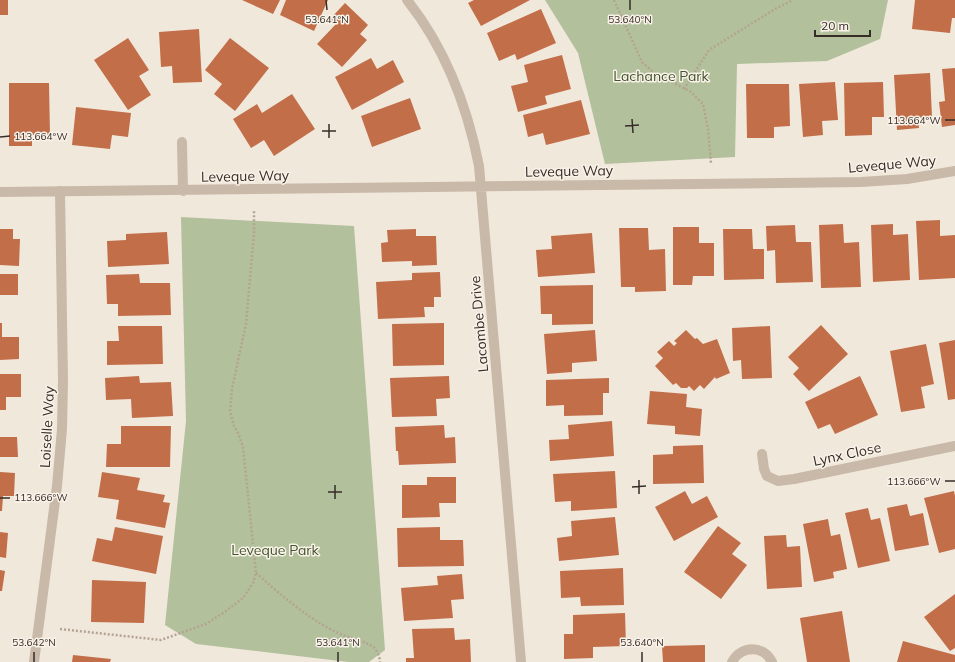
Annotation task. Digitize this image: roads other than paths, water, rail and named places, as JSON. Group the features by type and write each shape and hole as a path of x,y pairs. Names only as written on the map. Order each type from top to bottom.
{"street":[{"name":"Lacombe Drive","path":"407,0 432,35 457,84 472,133 479,166 482,186 521,662"},
{"name":"Leveque Way","path":"182,142 183,191"},
{"name":"Leveque Way","path":"0,192 861,182 907,179 955,172"},
{"name":"Loiselle Way","path":"34,662 57,486 62,429 64,380 60,191"},
{"name":"Lynx Close","path":"762,454 764,469 767,476 778,481 801,478 955,446"},
{"path":"732,662 738,654 751,649 765,653 772,662"}],"park label":[{"name":"Lachance Park","path":"661,76"},
{"name":"Leveque Park","path":"275,550"}]}
